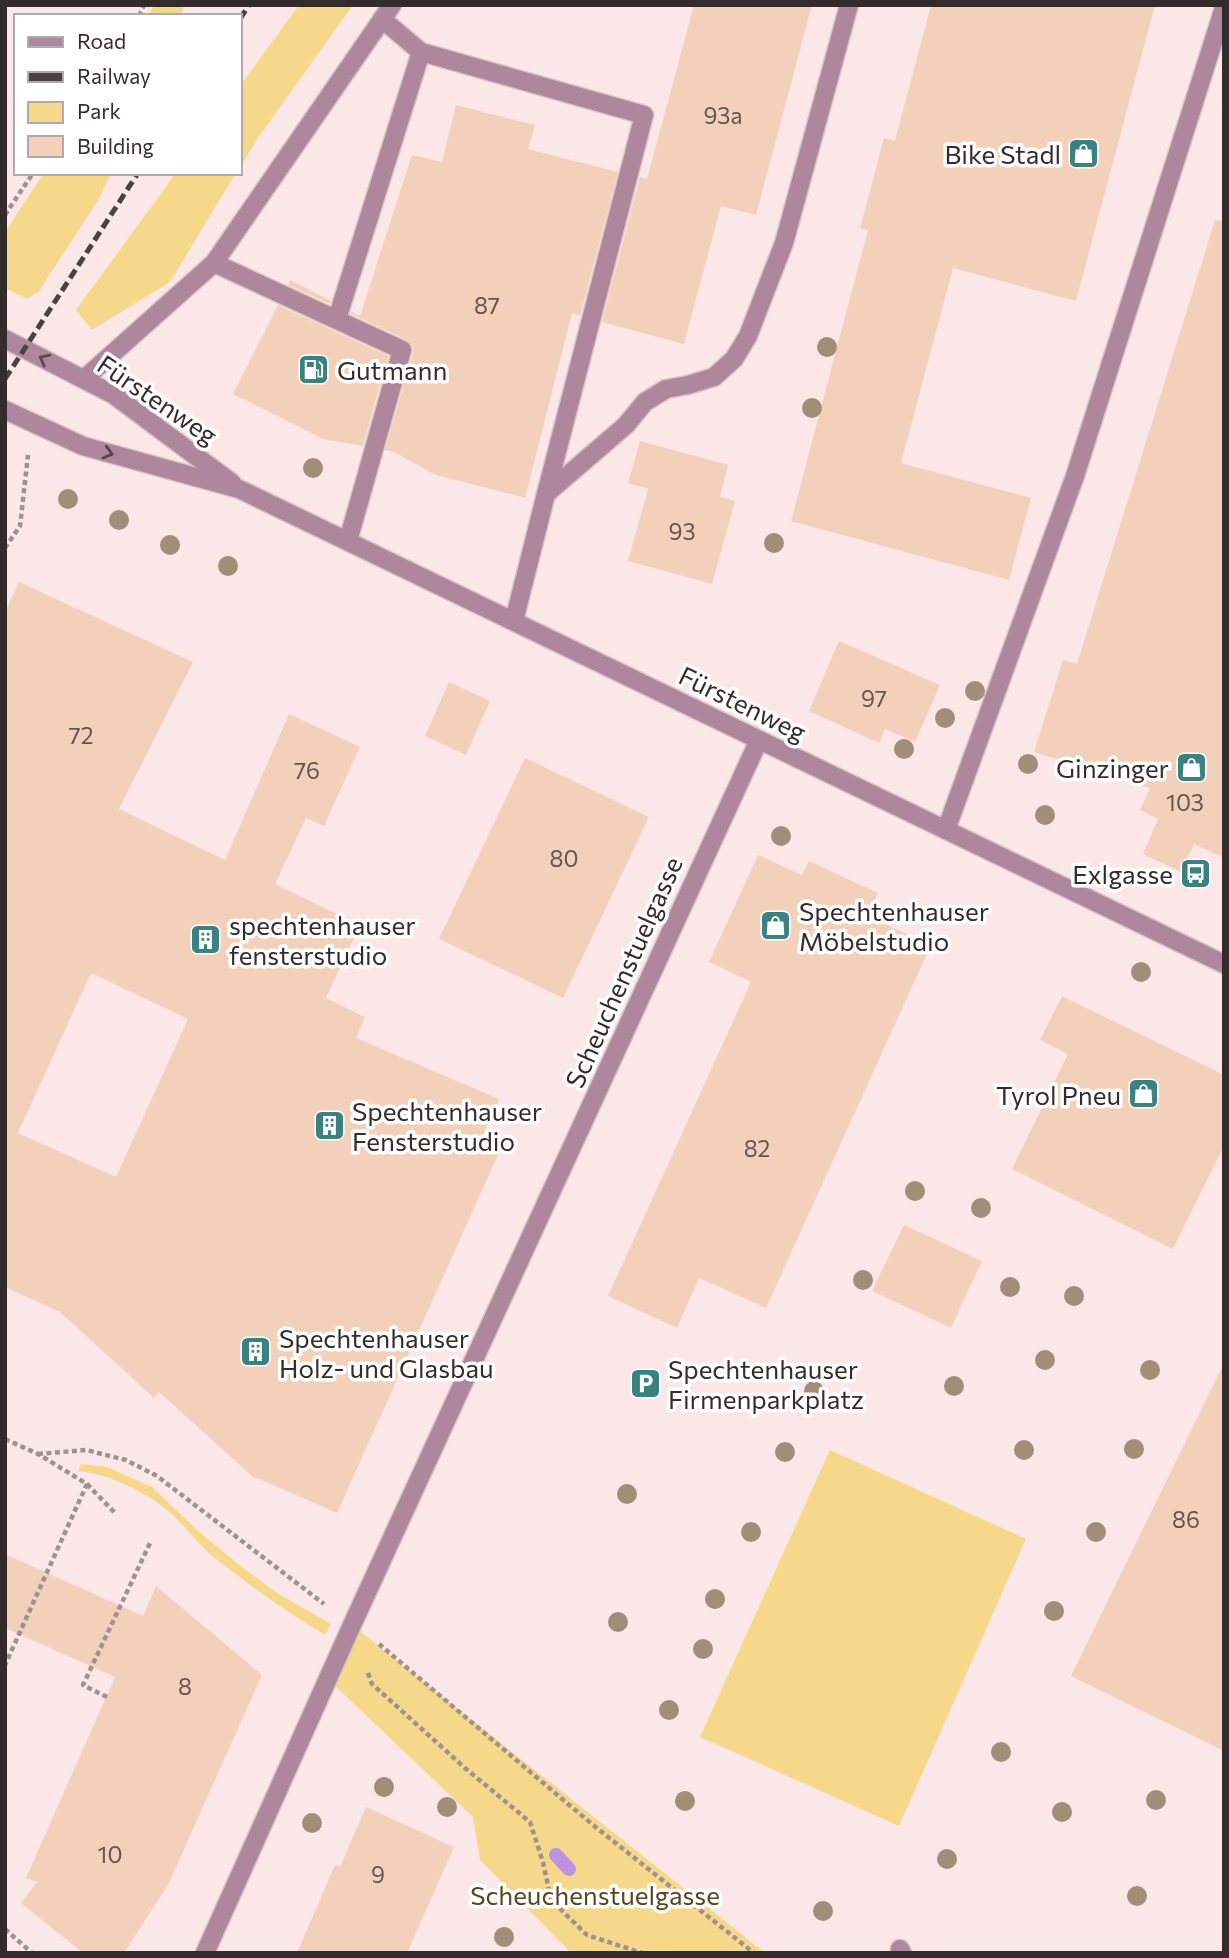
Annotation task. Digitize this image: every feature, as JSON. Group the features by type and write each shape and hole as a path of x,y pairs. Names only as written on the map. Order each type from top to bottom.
{"street":[{"path":"546,494 626,425 645,402 666,388 688,386 714,377 734,359 748,336 784,243 849,5"},
{"path":"946,830 1075,476 1224,8"},
{"path":"83,379 214,263 387,12 421,52 644,115 513,621"},
{"path":"337,319 421,52"},
{"path":"214,263 402,349 348,541"},
{"name":"Fürstenweg","path":"5,339 114,395 239,489"},
{"name":"Fürstenweg","path":"5,410 83,446 239,489 1224,964"},
{"name":"Scheuchenstuelgasse","path":"205,1953 352,1625 759,740"}],"path":[{"path":"5,215 32,175"},
{"path":"5,1438 38,1454 87,1484 116,1514"},
{"path":"38,1454 86,1450 126,1460 157,1476 352,1625 372,1684 530,1822 543,1862 551,1900 587,1935 642,1953"},
{"path":"5,1665 87,1484"},
{"path":"107,1696 83,1685 151,1541"},
{"path":"379,1644 593,1825 754,1953"},
{"path":"5,1929 32,1953"}],"green space":[{"path":"154,5 184,5 182,14 149,14"},
{"path":"299,5 353,5 242,165 242,83"},
{"path":"43,175 110,175 99,199 39,291 27,299 5,288 5,232"},
{"path":"175,175 235,175 170,282 92,330 76,310"},
{"path":"830,1450 1026,1539 899,1826 700,1737"},
{"path":"81,1464 107,1467 152,1487 238,1564 277,1593 331,1624 325,1635 228,1568 154,1500 104,1476 78,1471"},
{"name":"Scheuchenstuelgasse","path":"352,1625 765,1953 571,1953 480,1860 473,1817 329,1680"}],"building":[{"path":"694,5 812,5 756,215 721,206 684,344 602,322 640,177 647,179"},
{"path":"931,5 1155,5 1076,301 953,268 901,463 1031,498 1009,580 791,521 868,230 860,228 884,138 895,141"},
{"path":"456,105 535,125 528,149 618,172 580,316 572,313 525,498 436,475 394,452 385,450 413,347 407,340 351,314 360,316 412,155 442,162"},
{"path":"1215,220 1224,221 1224,858 1194,844 1181,872 1143,854 1158,819 1140,810 1150,788 1034,752 1063,660 1077,664"},
{"path":"290,280 331,301 330,304 288,285"},
{"name":"Gutmann","path":"278,305 388,356 363,446 323,439 233,394"},
{"path":"640,441 728,465 720,497 735,501 712,584 628,561 648,489 628,483"},
{"path":"19,582 193,662 119,809 225,860 289,714 360,747 324,826 306,818 275,884 360,925 326,998 365,1017 356,1038 499,1099 482,1137 502,1146 337,1513 252,1476 159,1392 154,1398 60,1312 5,1287 5,612","holes":["91,973 188,1019 116,1177 18,1133"]},
{"path":"839,641 940,685 915,742 885,729 879,743 809,711"},
{"path":"449,682 490,701 466,755 425,736"},
{"path":"525,758 649,817 563,998 439,939"},
{"path":"758,855 802,875 809,861 878,893 867,916 931,945 766,1308 699,1278 677,1328 608,1296 751,982 709,962"},
{"path":"1062,996 1224,1075 1224,1146 1173,1249 1012,1169 1068,1054 1040,1040"},
{"path":"904,1225 982,1261 951,1328 872,1291"},
{"path":"1224,1363 1224,1751 1071,1676"},
{"path":"5,1554 143,1616 156,1586 262,1675 168,1885 124,1953 83,1953 21,1903 37,1882 26,1878 115,1677 5,1628"},
{"path":"366,1807 454,1847 407,1953 297,1953 335,1865 340,1867"}],"waterway":[{"path":"556,1855 569,1869"}],"railway":[{"path":"242,16 249,5"},
{"path":"5,379 137,175"}],"place":[{"name":"Bike Stadl","path":"1084,153"},
{"name":"Gutmann","path":"314,369"},
{"name":"Ginzinger","path":"1192,767"},
{"name":"Exlgasse","path":"1196,873"},
{"name":"Spechtenhauser Möbelstudio","path":"776,925"},
{"name":"spechtenhauser fensterstudio","path":"206,939"},
{"name":"Tyrol Pneu","path":"1144,1094"},
{"name":"Spechtenhauser Fensterstudio","path":"329,1125"},
{"name":"Spechtenhauser Holz- und Glasbau","path":"256,1352"},
{"name":"Spechtenhauser Firmenparkplatz","path":"645,1383"}]}
